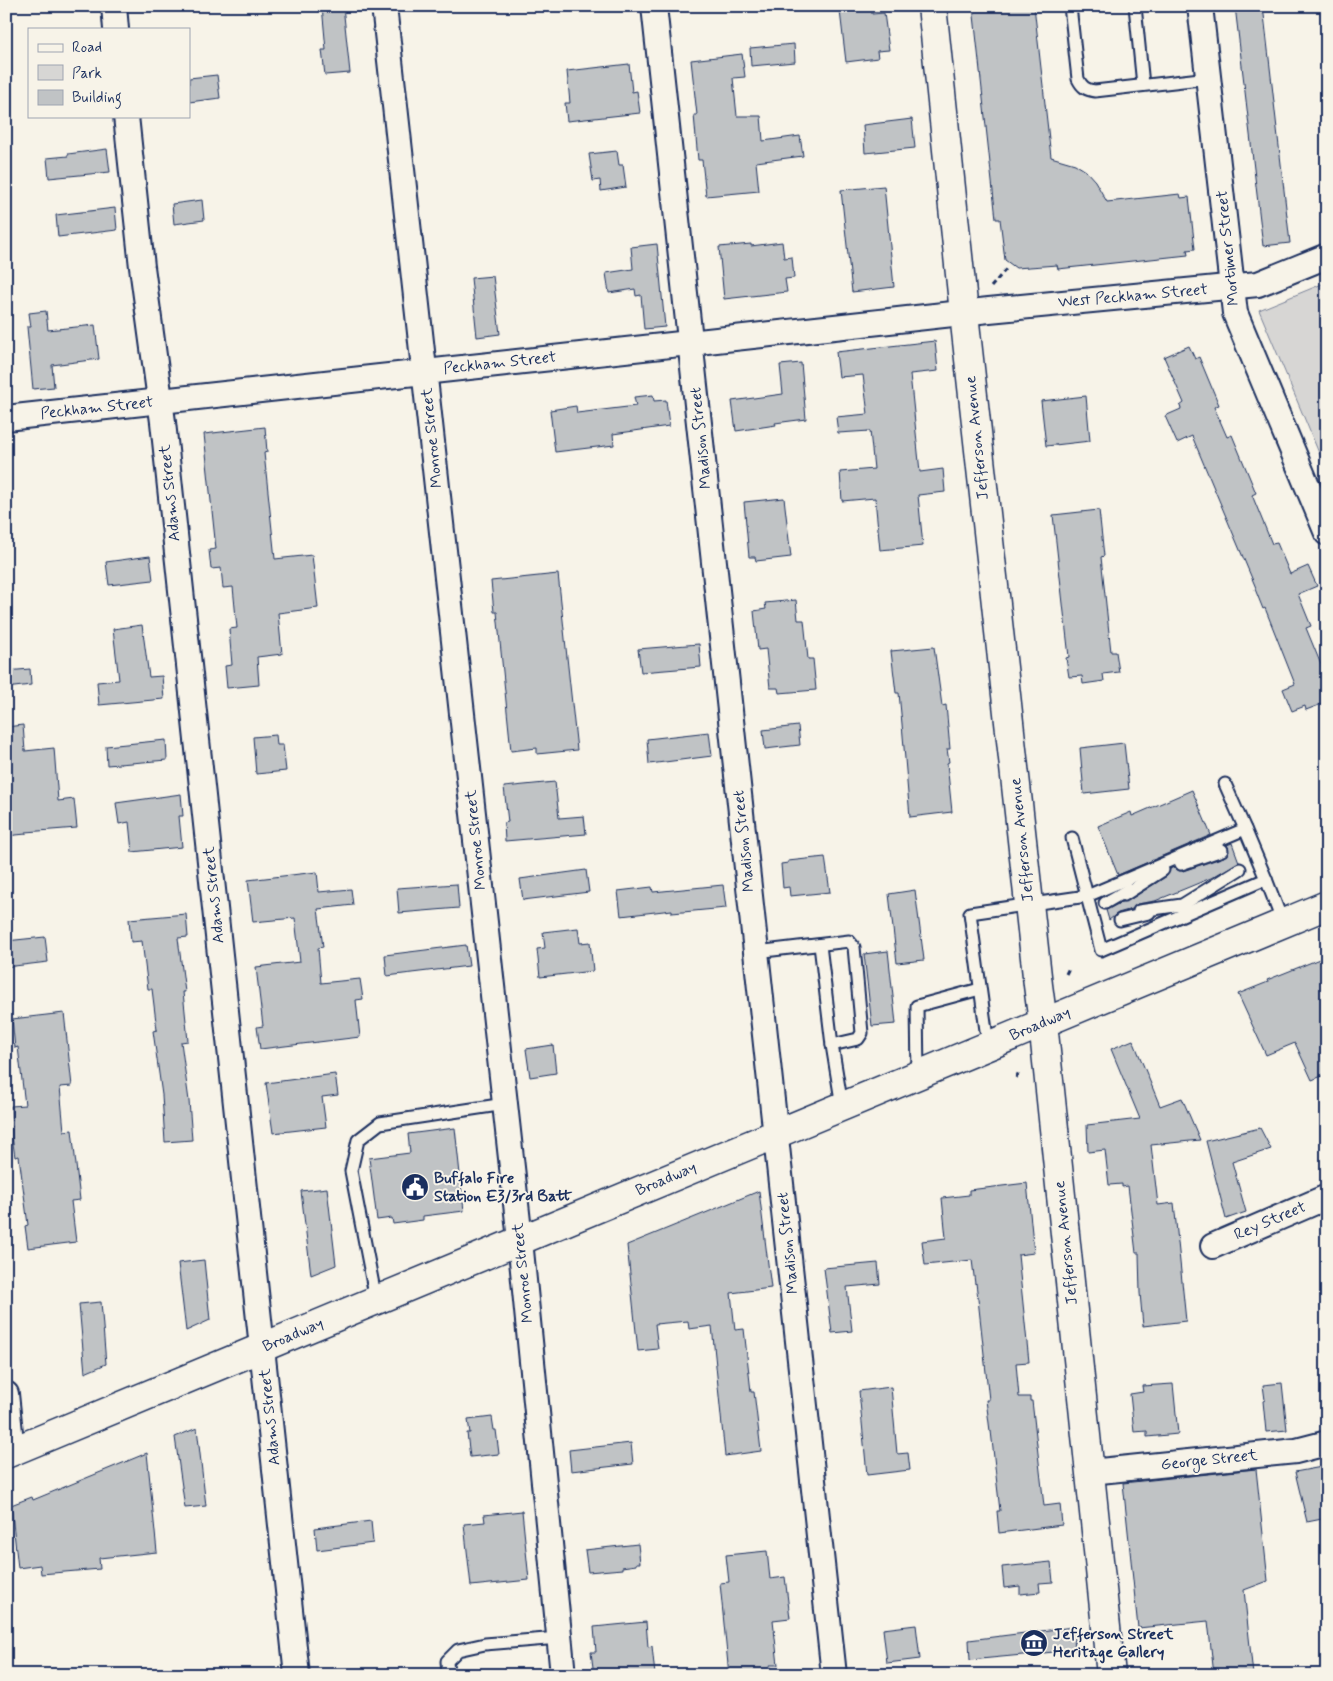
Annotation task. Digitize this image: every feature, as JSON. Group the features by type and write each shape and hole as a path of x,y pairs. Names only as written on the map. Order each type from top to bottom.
{"street":[{"path":"114,6 116,28"},
{"name":"Monroe Street","path":"384,6 520,1240 563,1675"},
{"name":"Madison Street","path":"654,6 834,1675"},
{"name":"Jefferson Avenue","path":"932,6 964,313 1044,1023 1111,1675"},
{"name":"Mortimer Street","path":"1200,6 1236,314 1327,533"},
{"name":"Adams Street","path":"126,118 142,267 160,402 297,1675"},
{"name":"West Peckham Street","path":"964,313 1258,284 1327,256"},
{"name":"Peckham Street","path":"6,418 964,313"},
{"name":"Broadway","path":"9,1452 1327,905"},
{"name":"Rey Street","path":"1213,1246 1327,1197"},
{"path":"6,1394 9,1452"},
{"name":"George Street","path":"1090,1472 1296,1451 1327,1443"}],"lane":[{"path":"1070,6 1078,79 1087,90 1095,91 1208,78"},
{"path":"1135,6 1143,85"},
{"path":"1225,784 1283,923"},
{"path":"1105,903 1245,830"},
{"path":"1072,838 1101,950 1184,909 1266,879"},
{"path":"988,1046 970,913 1087,896 1222,850"},
{"path":"1124,895 1166,870 1202,860"},
{"path":"1120,920 1184,909 1240,869"},
{"path":"1146,886 1166,870"},
{"path":"1139,911 1184,909 1218,877"},
{"path":"1184,909 1191,890"},
{"path":"1164,901 1184,909"},
{"path":"756,952 849,941 854,947 862,1033 858,1039 832,1044"},
{"path":"820,945 832,1044 842,1106"},
{"path":"918,1075 917,1006 980,989"},
{"path":"376,1300 351,1171 358,1140 380,1123 505,1104"},
{"path":"448,1675 447,1661 458,1650 485,1644 559,1638"}],"path":[{"path":"993,286 1007,268"},
{"path":"1066,974 1069,968"},
{"path":"1016,1078 1019,1072"}],"green space":[{"path":"1327,282 1327,472 1259,310"}],"building":[{"path":"322,6 343,6 350,73 325,75 322,50 326,50"},
{"path":"973,6 1034,6 1051,157 1075,164 1086,171 1095,181 1107,202 1180,194 1181,198 1189,197 1195,249 1187,250 1188,255 1058,269 1057,265 1016,268 1005,260 1000,219 996,219"},
{"path":"1235,6 1263,6 1290,243 1263,246"},
{"path":"872,7 872,14 884,13 889,50 877,51 878,58 846,62 840,11"},
{"path":"794,44 795,62 751,66 750,48"},
{"path":"742,54 745,77 733,78 737,116 761,116 763,141 800,136 803,156 756,162 759,191 706,196 702,160 698,160 694,115 697,115 691,60"},
{"path":"629,64 632,92 637,91 640,113 567,121 565,103 570,103 567,71"},
{"path":"217,75 220,98 190,102 190,78"},
{"path":"912,119 915,148 865,153 863,125"},
{"path":"107,149 110,172 49,178 47,158"},
{"path":"617,151 619,165 623,165 626,187 601,191 600,180 593,181 589,154"},
{"path":"884,186 894,287 852,292 841,190"},
{"path":"202,200 204,220 174,224 172,204"},
{"path":"115,208 117,230 58,237 56,215"},
{"path":"782,242 784,258 792,257 794,278 785,279 787,292 724,299 719,247 751,244 751,246"},
{"path":"657,244 665,327 644,329 641,295 636,296 635,289 609,293 606,273 633,269 631,247"},
{"path":"493,276 500,334 477,337 471,278"},
{"path":"46,311 48,330 95,325 99,359 52,365 54,387 33,389 27,327 31,327 29,313"},
{"path":"935,341 938,371 910,374 920,472 943,469 945,492 918,495 923,546 880,550 875,498 842,501 840,472 874,469 870,431 838,433 836,417 868,414 863,375 839,377 836,352"},
{"path":"1189,346 1195,359 1199,357 1219,405 1214,407 1227,437 1232,435 1256,493 1252,495 1272,544 1277,543 1290,574 1308,566 1317,586 1298,594 1311,626 1306,628 1322,667 1327,666 1327,702 1306,710 1305,706 1292,711 1283,689 1295,684 1192,436 1177,443 1165,416 1181,409 1180,406 1184,403 1164,357"},
{"path":"801,363 806,419 736,431 732,401 783,394 780,365"},
{"path":"653,395 654,401 666,400 669,426 613,434 614,445 555,452 550,410 576,406 577,413 636,406 634,397"},
{"path":"1086,396 1090,441 1046,446 1041,401"},
{"path":"265,427 267,452 264,453 275,559 312,555 318,608 278,613 282,654 257,657 259,685 227,688 225,666 232,665 229,629 237,628 233,587 223,588 221,568 211,569 209,550 216,549 204,434"},
{"path":"784,498 791,557 756,561 755,557 749,557 744,502"},
{"path":"1099,510 1104,556 1101,557 1111,652 1116,652 1119,672 1103,674 1104,681 1083,684 1082,676 1069,677 1066,658 1069,657 1053,515"},
{"path":"150,556 153,580 109,585 106,562"},
{"path":"558,574 577,750 537,754 537,748 511,751 497,612 494,612 491,581"},
{"path":"796,600 798,620 804,620 808,659 813,659 816,690 779,693 778,688 770,688 766,649 758,650 754,611 766,609 765,603"},
{"path":"142,625 149,677 162,676 164,699 99,705 97,682 119,680 113,629"},
{"path":"699,644 701,667 641,672 638,649"},
{"path":"934,647 942,706 946,705 950,749 947,749 949,762 947,763 952,812 910,817 899,693 896,693 891,651"},
{"path":"30,669 31,685 6,688 6,671"},
{"path":"23,725 25,751 54,748 58,801 74,799 77,828 26,832 26,834 6,836 6,727"},
{"path":"798,726 800,745 765,749 763,730"},
{"path":"709,732 712,756 649,764 647,739"},
{"path":"276,735 277,745 283,745 286,771 256,774 253,737"},
{"path":"166,740 167,760 107,765 106,746"},
{"path":"1124,743 1129,789 1084,794 1080,748"},
{"path":"555,782 559,818 584,816 586,834 505,841 504,823 508,822 504,787"},
{"path":"1192,790 1211,835 1118,875 1098,826 1131,812 1132,816"},
{"path":"181,794 183,816 179,816 182,847 132,852 129,822 119,824 116,803"},
{"path":"1232,843 1239,862 1211,878 1155,901 1137,904 1132,909 1118,913 1109,920 1106,910 1128,901 1167,876 1170,869 1174,867 1179,871 1183,871 1224,857 1229,852 1227,845"},
{"path":"825,857 830,892 790,896 789,887 783,888 781,864 788,863 788,861"},
{"path":"586,870 589,892 523,900 520,879"},
{"path":"317,872 319,892 351,889 353,905 318,909 323,947 318,948 321,983 360,979 363,999 356,1000 360,1037 260,1049 257,1027 263,1026 256,967 300,962 295,918 253,922 248,880"},
{"path":"457,884 459,908 399,913 397,888"},
{"path":"723,885 726,908 672,913 672,910 621,916 618,891 652,887 653,892"},
{"path":"915,890 924,960 897,963 889,894"},
{"path":"186,914 188,937 178,938 185,992 183,992 188,1041 181,1042 192,1140 165,1142 162,1095 153,1031 157,1030 152,989 148,989 142,941 131,942 129,919"},
{"path":"578,928 580,943 590,942 593,971 540,977 537,949 545,948 543,932"},
{"path":"45,937 48,962 6,967 6,941"},
{"path":"466,945 469,966 387,976 385,955"},
{"path":"888,951 896,1024 872,1026 864,954"},
{"path":"1327,956 1327,1074 1312,1080 1295,1043 1266,1055 1238,994"},
{"path":"64,1013 72,1086 60,1087 64,1131 72,1130 80,1200 71,1201 76,1242 28,1248 25,1226 28,1225 19,1156 15,1157 12,1137 11,1106 25,1105 18,1047 15,1048 12,1019"},
{"path":"1133,1040 1160,1106 1182,1098 1200,1140 1151,1145 1158,1205 1174,1203 1186,1321 1143,1326 1139,1253 1136,1253 1128,1186 1122,1187 1122,1184 1109,1185 1105,1150 1088,1152 1087,1125 1140,1119 1111,1049"},
{"path":"553,1045 556,1073 530,1077 526,1049"},
{"path":"335,1074 338,1095 322,1097 326,1127 273,1133 266,1083"},
{"path":"455,1128 464,1211 423,1216 423,1220 393,1224 392,1218 377,1220 369,1158 410,1153 408,1134"},
{"path":"1260,1128 1271,1149 1232,1162 1246,1212 1226,1219 1206,1141"},
{"path":"1027,1183 1034,1253 1018,1255 1029,1362 1016,1363 1019,1397 1030,1397 1030,1401 1032,1401 1044,1506 1060,1504 1062,1525 999,1533 997,1511 1000,1511 986,1400 989,1400 978,1299 972,1260 925,1265 922,1241 946,1238 942,1198 969,1195 969,1190"},
{"path":"327,1188 336,1265 311,1275 301,1191"},
{"path":"759,1191 771,1288 731,1293 735,1330 744,1329 751,1392 754,1392 761,1451 725,1456 712,1326 689,1329 688,1321 655,1324 658,1349 638,1351 627,1245"},
{"path":"204,1260 210,1320 186,1331 178,1263"},
{"path":"878,1263 880,1284 847,1287 852,1331 832,1333 824,1268"},
{"path":"101,1302 106,1364 85,1373 79,1304"},
{"path":"1282,1383 1287,1430 1266,1432 1263,1385"},
{"path":"1173,1384 1178,1434 1147,1437 1147,1431 1134,1432 1130,1394 1143,1392 1142,1386"},
{"path":"891,1387 897,1454 908,1453 910,1470 867,1475 859,1391"},
{"path":"492,1417 494,1430 496,1430 499,1454 470,1457 467,1433 470,1433 468,1420"},
{"path":"197,1428 206,1506 185,1508 175,1437"},
{"path":"631,1443 633,1464 571,1471 569,1450"},
{"path":"147,1453 157,1552 99,1558 100,1569 41,1574 40,1565 18,1568 11,1505 32,1497 33,1500"},
{"path":"1327,1466 1327,1518 1307,1522 1295,1472"},
{"path":"1256,1469 1268,1581 1244,1590 1253,1675 1214,1675 1208,1621 1138,1628 1123,1483"},
{"path":"522,1511 529,1580 471,1586 464,1524 485,1522 484,1515"},
{"path":"371,1521 373,1543 317,1550 315,1528"},
{"path":"638,1544 640,1563 622,1567 622,1569 588,1572 585,1550"},
{"path":"767,1551 770,1579 785,1577 790,1618 773,1620 778,1665 770,1665 772,1675 729,1675 720,1583 729,1582 726,1555"},
{"path":"1051,1562 1053,1582 1039,1583 1040,1592 1020,1594 1020,1586 1004,1588 1002,1567"},
{"path":"646,1622 648,1647 652,1646 655,1675 594,1675 591,1652 596,1652 594,1627"},
{"path":"916,1625 920,1659 887,1663 883,1629"},
{"name":"Jefferson Street Heritage Gallery","path":"1073,1627 1075,1650 970,1660 969,1640"}],"place":[{"name":"Buffalo Fire Station E3/3rd Batt","path":"415,1187"},
{"name":"Jefferson Street Heritage Gallery","path":"1034,1643"}]}
